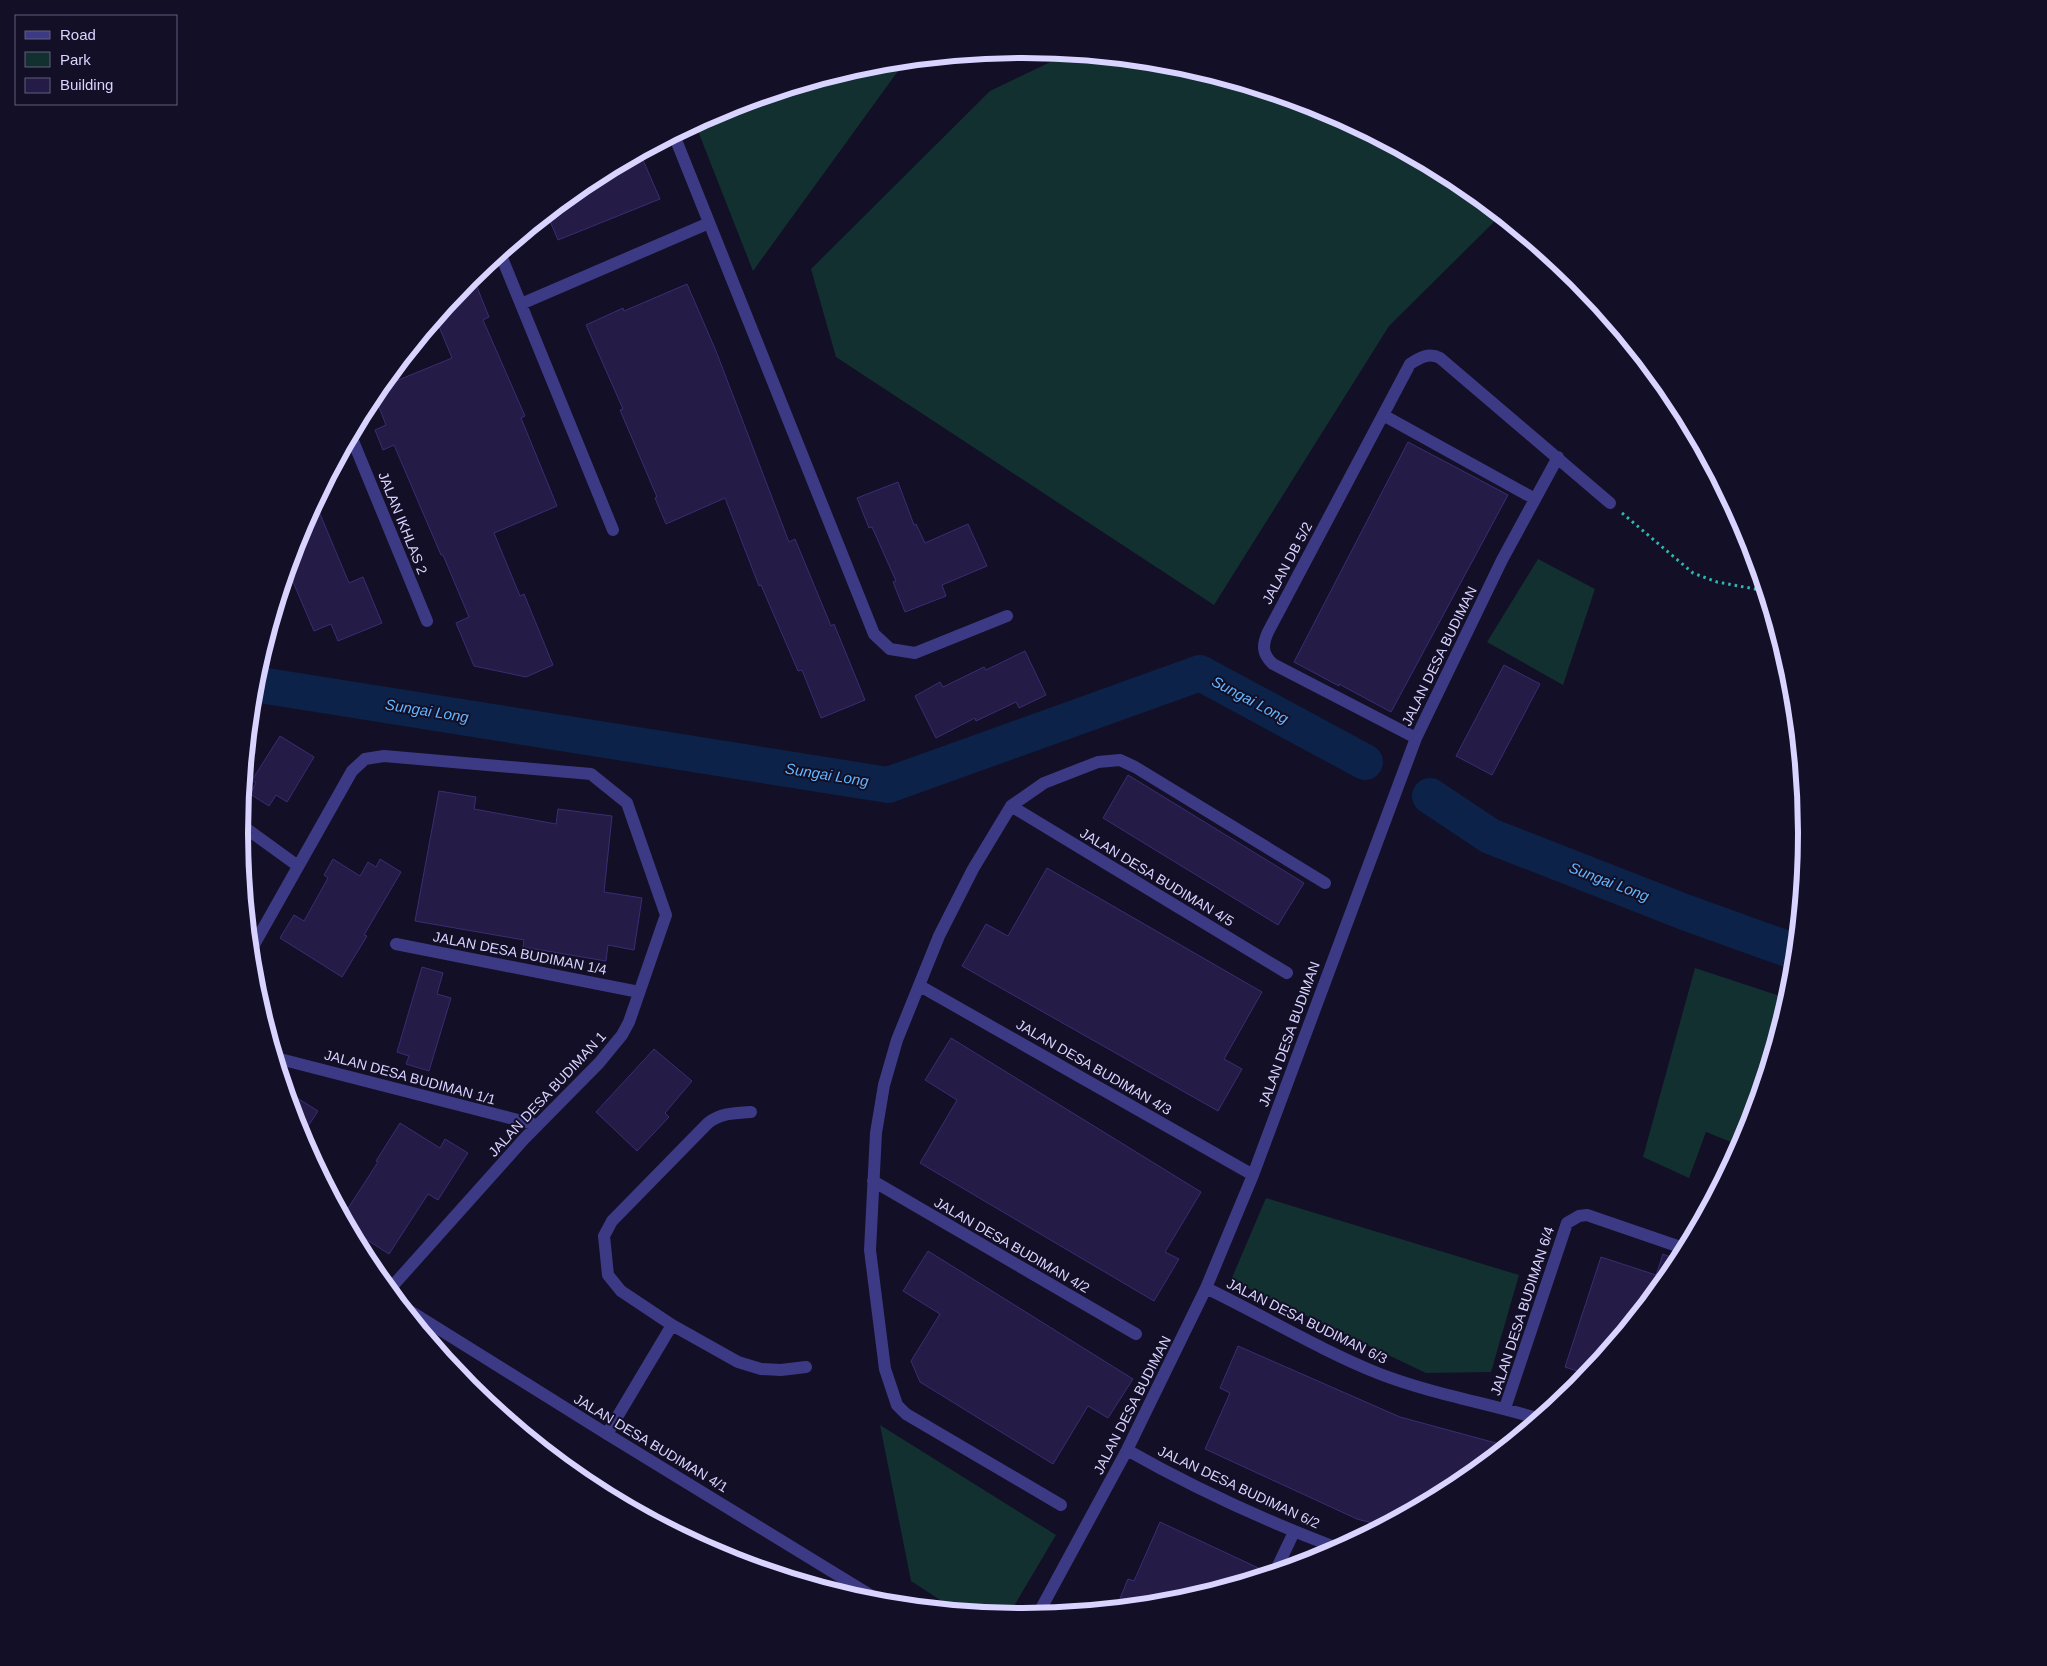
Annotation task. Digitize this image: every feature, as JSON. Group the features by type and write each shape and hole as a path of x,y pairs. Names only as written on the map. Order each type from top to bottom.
{"street":[{"path":"676,140 874,634 890,649 914,653 1008,616"},
{"path":"521,304 709,222"},
{"path":"502,259 613,530"},
{"name":"JALAN DB 5/2","path":"1416,738 1274,664 1267,658 1263,647 1268,632 1410,364 1426,355 1435,355 1440,358 1558,457"},
{"path":"1383,415 1535,499"},
{"name":"JALAN IKHLAS 2","path":"354,442 427,621"},
{"path":"1558,457 1610,503"},
{"name":"JALAN DESA BUDIMAN","path":"1042,1608 1127,1450 1206,1288 1253,1175 1416,738 1502,560 1558,457"},
{"name":"JALAN DESA BUDIMAN 1","path":"298,866 352,771 365,759 384,756 591,774 627,803 666,915 629,1022 614,1046 537,1126 394,1285"},
{"path":"1061,1505 912,1419 897,1405 885,1369 870,1250 876,1134 884,1085 897,1040 939,936 973,869 1011,806 1044,783 1098,762 1120,760 1135,766 1325,883"},
{"name":"JALAN DESA BUDIMAN 4/5","path":"1011,806 1287,973"},
{"path":"248,830 298,866 256,941"},
{"name":"JALAN DESA BUDIMAN 1/4","path":"396,944 639,992"},
{"name":"JALAN DESA BUDIMAN 4/3","path":"920,986 1253,1175"},
{"name":"JALAN DESA BUDIMAN 1/1","path":"282,1060 537,1126"},
{"path":"751,1112 726,1114 716,1117 708,1123 612,1221 604,1236 608,1275 614,1284 672,1325 738,1362 761,1369 781,1370 806,1367"},
{"name":"JALAN DESA BUDIMAN 4/2","path":"873,1181 1136,1334"},
{"name":"JALAN DESA BUDIMAN 6/4","path":"1506,1408 1567,1223 1579,1216 1587,1215 1679,1247"},
{"name":"JALAN DESA BUDIMAN 6/3","path":"1206,1288 1379,1374 1451,1396 1506,1408 1534,1417"},
{"name":"JALAN DESA BUDIMAN 4/1","path":"416,1315 866,1593"},
{"path":"607,1434 672,1325"},
{"name":"JALAN DESA BUDIMAN 6/2","path":"1127,1450 1151,1464 1294,1532 1329,1545"},
{"path":"1278,1565 1294,1532"}],"path":[{"path":"1610,503 1693,573 1718,582 1760,590"}],"green space":[{"path":"1057,59 1125,64 1175,72 1224,84 1273,99 1366,137 1411,161 1454,188 1497,219 1389,326 1214,605 836,357 811,269 990,91"},
{"path":"901,67 753,271 698,131 784,96 872,72"},
{"path":"1538,559 1595,589 1563,685 1487,642"},
{"path":"1695,968 1781,996 1773,1034 1758,1082 1734,1143 1706,1132 1689,1178 1643,1157"},
{"path":"1266,1198 1519,1275 1491,1372 1426,1373 1231,1280"},
{"path":"880,1425 1056,1535 1013,1608 947,1604 911,1581"}],"building":[{"path":"642,158 660,199 558,240 549,219 593,188"},
{"path":"687,284 716,351 789,542 795,539 831,626 834,624 865,700 821,718 802,670 798,671 761,585 759,586 725,498 666,524 655,498 657,497 620,410 623,409 586,325 623,308 624,311"},
{"path":"477,287 489,317 483,320 525,416 521,418 557,506 494,533 520,596 524,594 553,665 526,677 474,666 456,623 469,617 443,555 441,555 394,445 383,450 375,430 386,425 378,404 393,382 452,358 438,324 471,290"},
{"path":"1408,442 1508,495 1391,712 1294,662"},
{"path":"898,482 914,525 916,524 925,543 968,524 987,566 942,585 946,596 905,612 893,582 896,581 872,527 869,528 857,498"},
{"path":"319,511 349,583 363,577 382,623 338,641 331,624 314,631 291,578"},
{"path":"1025,651 1046,695 1019,708 1016,702 976,721 975,718 936,738 915,696 940,682 943,687 984,667 986,670"},
{"path":"1504,665 1540,684 1492,775 1456,756"},
{"path":"280,736 314,757 287,802 276,795 269,806 250,794 256,783 252,780"},
{"path":"1128,775 1304,883 1278,925 1103,818"},
{"path":"439,791 476,797 474,809 556,824 558,809 612,816 604,892 642,898 634,950 608,945 606,961 523,947 524,940 415,921"},
{"path":"333,859 360,876 368,862 376,867 380,859 401,872 364,935 367,936 342,977 280,938 294,915 304,921 328,878 324,875"},
{"path":"1047,868 1262,992 1224,1059 1242,1069 1218,1111 962,966 986,924 1008,936"},
{"path":"422,967 443,973 437,994 451,998 429,1071 406,1064 409,1056 397,1052"},
{"path":"951,1038 1201,1192 1165,1252 1179,1259 1154,1301 920,1163 957,1100 925,1080"},
{"path":"654,1049 692,1081 665,1113 669,1117 637,1151 596,1112"},
{"path":"294,1096 318,1111 306,1129"},
{"path":"400,1123 440,1148 445,1139 468,1153 438,1200 428,1194 389,1254 362,1237 346,1211 378,1162 376,1161"},
{"path":"928,1251 1133,1379 1108,1418 1088,1406 1053,1464 920,1382 911,1361 940,1314 903,1291"},
{"path":"1663,1254 1672,1258 1639,1305 1607,1344 1580,1372 1565,1367 1601,1257 1656,1275"},
{"path":"1238,1346 1400,1417 1501,1444 1454,1478 1411,1505 1375,1524 1357,1519 1205,1449 1230,1393 1220,1388"},
{"path":"1160,1522 1263,1570 1175,1594 1118,1603 1128,1579 1134,1581"}],"waterway":[{"name":"Sungai Long","path":"262,685 888,785 1200,673 1365,762"},
{"name":"Sungai Long","path":"1430,796 1490,836 1687,913 1789,950"}]}
